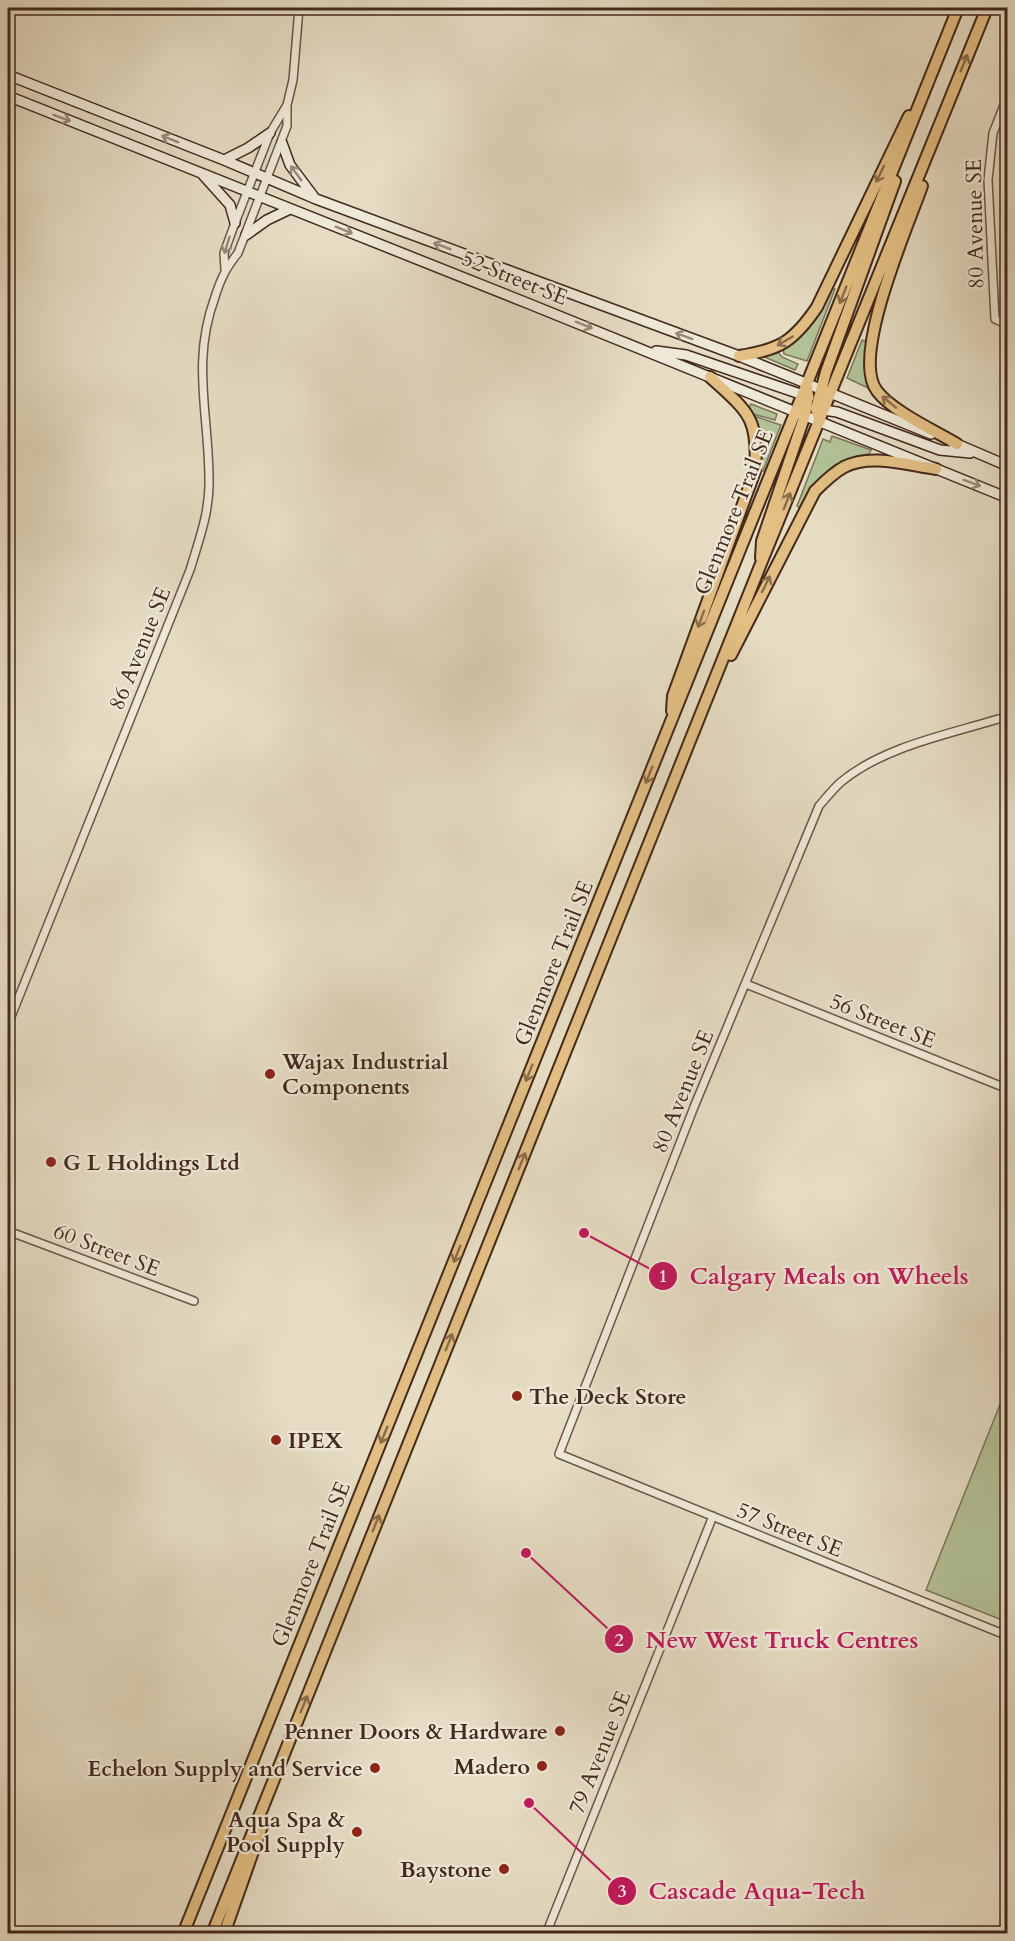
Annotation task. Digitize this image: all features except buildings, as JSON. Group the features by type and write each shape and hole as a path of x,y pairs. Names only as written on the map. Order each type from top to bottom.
{"main road":[{"name":"Glenmore Trail SE","path":"212,1934 760,566 820,422 807,383 958,8"},
{"name":"Glenmore Trail SE","path":"183,1934 671,721 942,117 987,8"},
{"path":"739,356 761,353 792,338 817,307 898,136 935,65"},
{"name":"52 Street SE","path":"8,75 224,160 316,199 807,383 820,422 1008,498"},
{"name":"52 Street SE","path":"8,96 710,377 813,402 957,444 1008,466"},
{"path":"942,117 922,185 887,283 871,336 870,373 876,390 890,404 957,444"},
{"path":"760,566 762,541 890,200 909,132"},
{"path":"224,160 270,133"},
{"path":"282,143 290,165 316,199"},
{"path":"199,171 230,205 235,223"},
{"path":"246,235 271,217 290,209"},
{"path":"645,350 686,355 940,450 981,455"},
{"path":"671,721 673,696 755,471 756,434 749,417 738,403 710,377"},
{"path":"718,672 733,653 815,491 834,473 846,466 864,461 883,461 936,469"},
{"path":"224,1934 264,1821 273,1779"}],"street":[{"name":"86 Avenue SE","path":"225,269 224,253 235,223 270,133 287,105 294,80 299,8"},
{"name":"80 Avenue SE","path":"1008,95 993,133 988,180 995,319 1008,325"},
{"name":"86 Avenue SE","path":"8,1024 190,570 205,523 209,481 201,376 202,344 208,314 225,269 238,253 282,143 287,126 287,105"},
{"name":"80 Avenue SE","path":"559,1454 694,1107 819,806 839,783 869,762 889,753 965,729 998,719 1008,719"},
{"name":"56 Street SE","path":"746,984 1008,1089"},
{"name":"60 Street SE","path":"8,1231 194,1301"},
{"name":"57 Street SE","path":"559,1454 1008,1636"},
{"name":"79 Avenue SE","path":"546,1934 712,1516"}],"green space":[{"path":"832,288 835,289 807,361 784,354 783,349 812,322"},
{"path":"862,340 866,342 864,366 868,388 847,378"},
{"path":"777,351 782,357 798,364 795,370 762,356"},
{"path":"751,404 777,414 775,420 753,414 749,407"},
{"path":"755,418 781,425 763,471 759,470 761,439"},
{"path":"832,436 871,450 869,454 847,461 828,472 813,488 800,508 797,506 823,439 830,442"},
{"path":"1007,1387 1007,1622 926,1590"}],"place":[{"name":"Wajax Industrial Components","path":"270,1074"},
{"name":"G L Holdings Ltd","path":"51,1162"},
{"name":"Calgary Meals on Wheels","path":"584,1233"},
{"name":"The Deck Store","path":"517,1396"},
{"name":"IPEX","path":"276,1440"},
{"name":"New West Truck Centres","path":"526,1553"},
{"name":"Penner Doors & Hardware","path":"560,1731"},
{"name":"Madero","path":"542,1766"},
{"name":"Echelon Supply and Service","path":"375,1768"},
{"name":"Cascade Aqua-Tech","path":"529,1803"},
{"name":"Aqua Spa & Pool Supply","path":"357,1832"},
{"name":"Baystone","path":"504,1869"}]}
